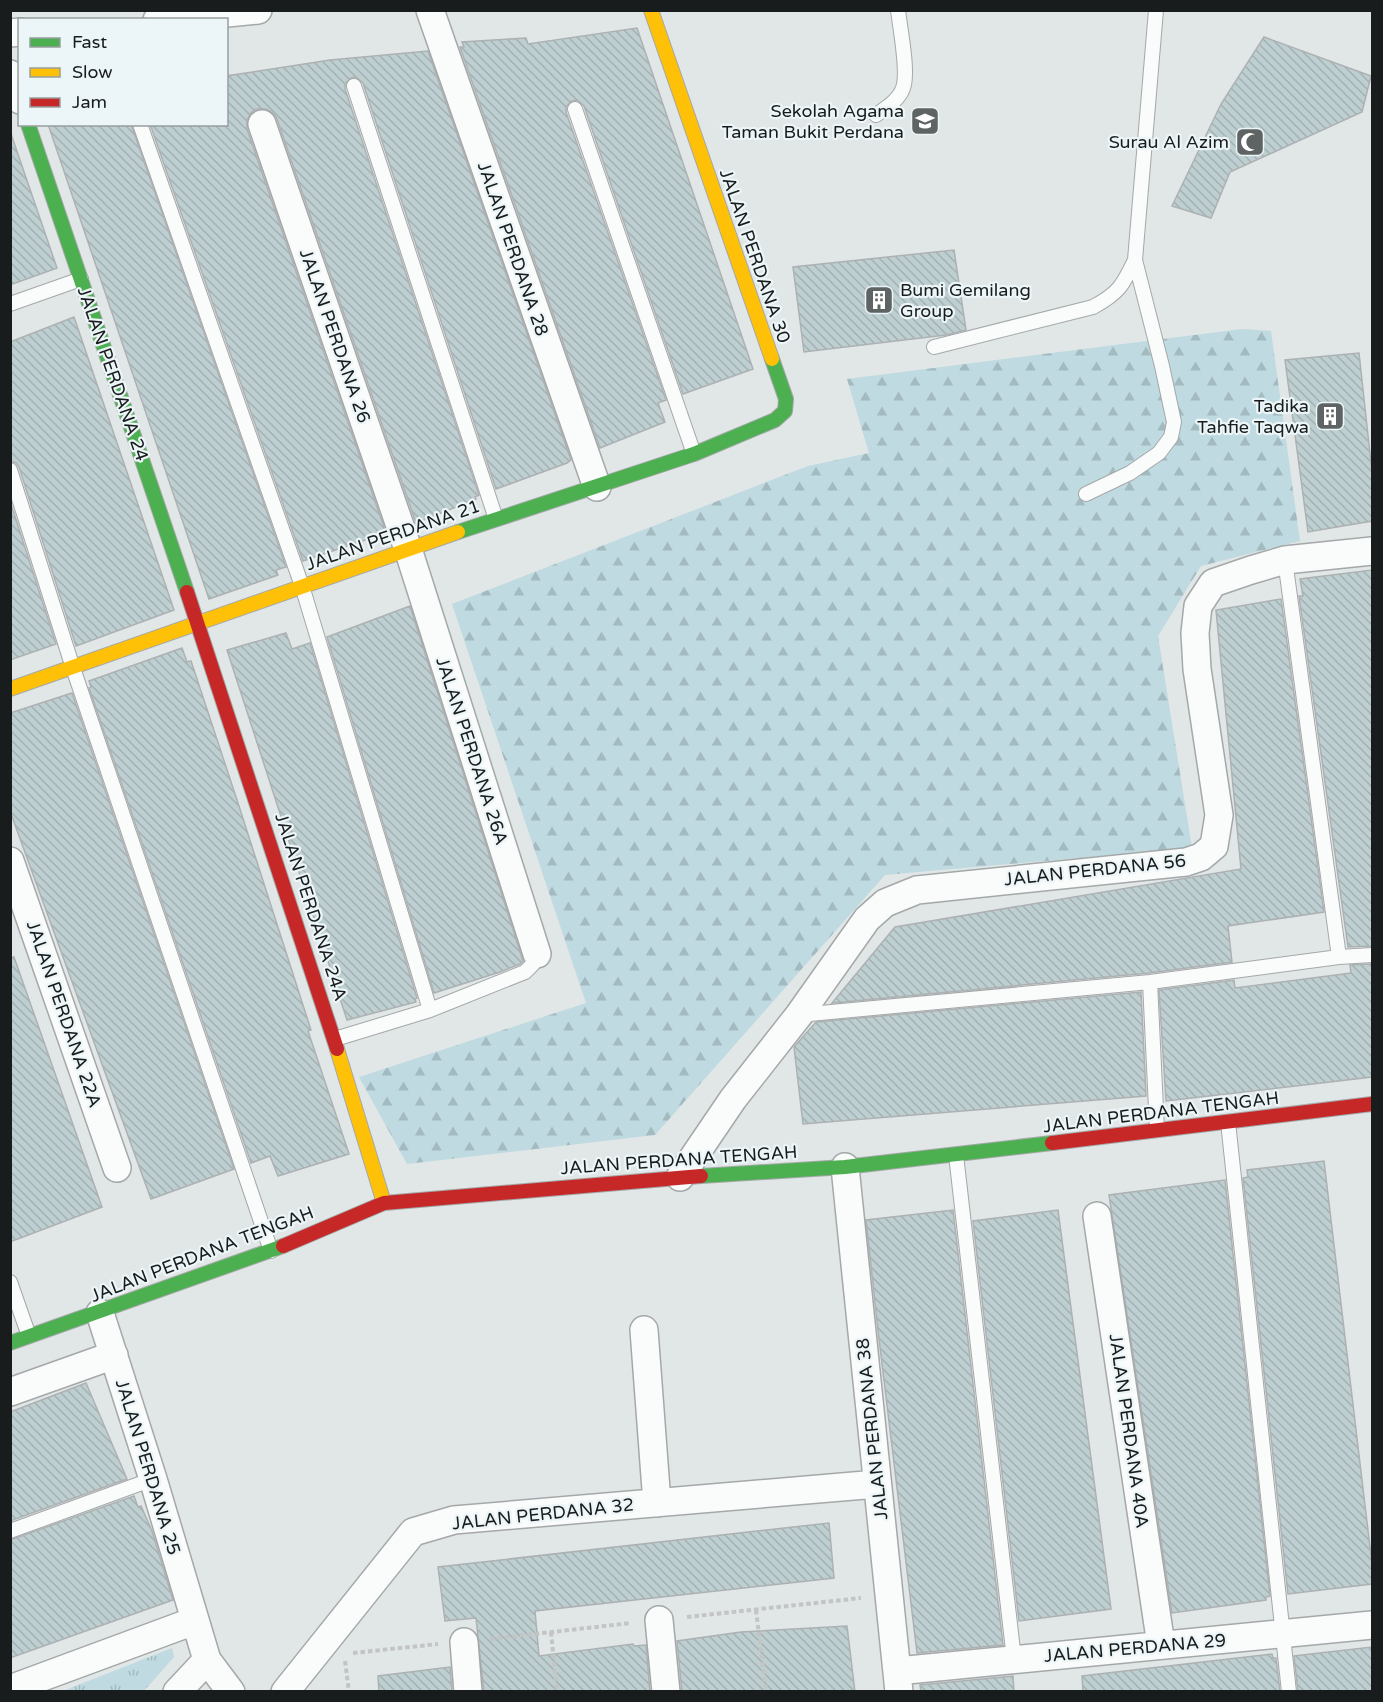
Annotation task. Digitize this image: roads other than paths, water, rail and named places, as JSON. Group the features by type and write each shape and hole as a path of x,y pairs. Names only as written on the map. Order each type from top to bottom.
{"street":[{"path":"177,18 258,10"},
{"name":"JALAN PERDANA 28","path":"430,10 597,487"},
{"name":"JALAN PERDANA 30","path":"651,10 786,399 785,411"},
{"path":"10,74 18,95"},
{"name":"JALAN PERDANA 26","path":"262,124 408,549"},
{"name":"JALAN PERDANA 24","path":"29,126 199,622"},
{"name":"JALAN PERDANA 21","path":"10,689 408,549 694,454 775,420 785,411"},
{"name":"JALAN PERDANA 26A","path":"408,549 537,954"},
{"name":"JALAN PERDANA 56","path":"680,1177 733,1099 800,1015 867,919 885,903 916,890 1186,862 1201,857 1214,846 1219,815 1197,669 1195,633 1198,606 1212,583 1285,560 1372,551"},
{"name":"JALAN PERDANA 24A","path":"199,622 335,1039 384,1203"},
{"name":"JALAN PERDANA 22A","path":"10,861 117,1168"},
{"name":"JALAN PERDANA TENGAH","path":"10,1343 271,1251 384,1203 680,1177 845,1167 1372,1104"},
{"name":"JALAN PERDANA 38","path":"845,1167 898,1681"},
{"name":"JALAN PERDANA 40A","path":"1097,1216 1161,1645"},
{"name":"JALAN PERDANA 25","path":"100,1313 207,1660 231,1692"},
{"path":"644,1330 657,1503"},
{"path":"10,1392 114,1355"},
{"name":"JALAN PERDANA 32","path":"285,1692 413,1532 454,1520 877,1484"},
{"path":"660,1620 666,1692"},
{"path":"10,1689 194,1621"},
{"name":"JALAN PERDANA 29","path":"898,1681 1014,1659 1372,1625"},
{"path":"464,1642 468,1692"},
{"path":"177,1692 207,1660"}],"lane":[{"path":"876,115 893,102 903,89 905,75 898,10"},
{"path":"1086,494 1130,473 1159,453 1171,437 1174,422 1135,260 1156,10"},
{"path":"354,86 496,519"},
{"path":"575,109 694,454"},
{"path":"142,126 302,586 430,1010"},
{"path":"934,347 1094,307 1111,297 1123,284 1135,260"},
{"path":"10,304 81,279"},
{"path":"10,470 73,668 271,1251"},
{"path":"1285,560 1339,957"},
{"path":"335,1039 430,1010 525,972 533,964 537,954"},
{"path":"800,1015 1150,982 1339,957 1372,955"},
{"path":"1150,982 1157,1131"},
{"path":"1228,1122 1289,1692"},
{"path":"956,1155 1014,1659"},
{"path":"10,1282 29,1336"},
{"path":"10,1531 153,1479"}],"place":[{"name":"Sekolah Agama Taman Bukit Perdana","path":"925,121"},
{"name":"Surau Al Azim","path":"1250,142"},
{"name":"Bumi Gemilang Group","path":"879,300"},
{"name":"Tadika Tahfie Taqwa","path":"1330,416"}]}
